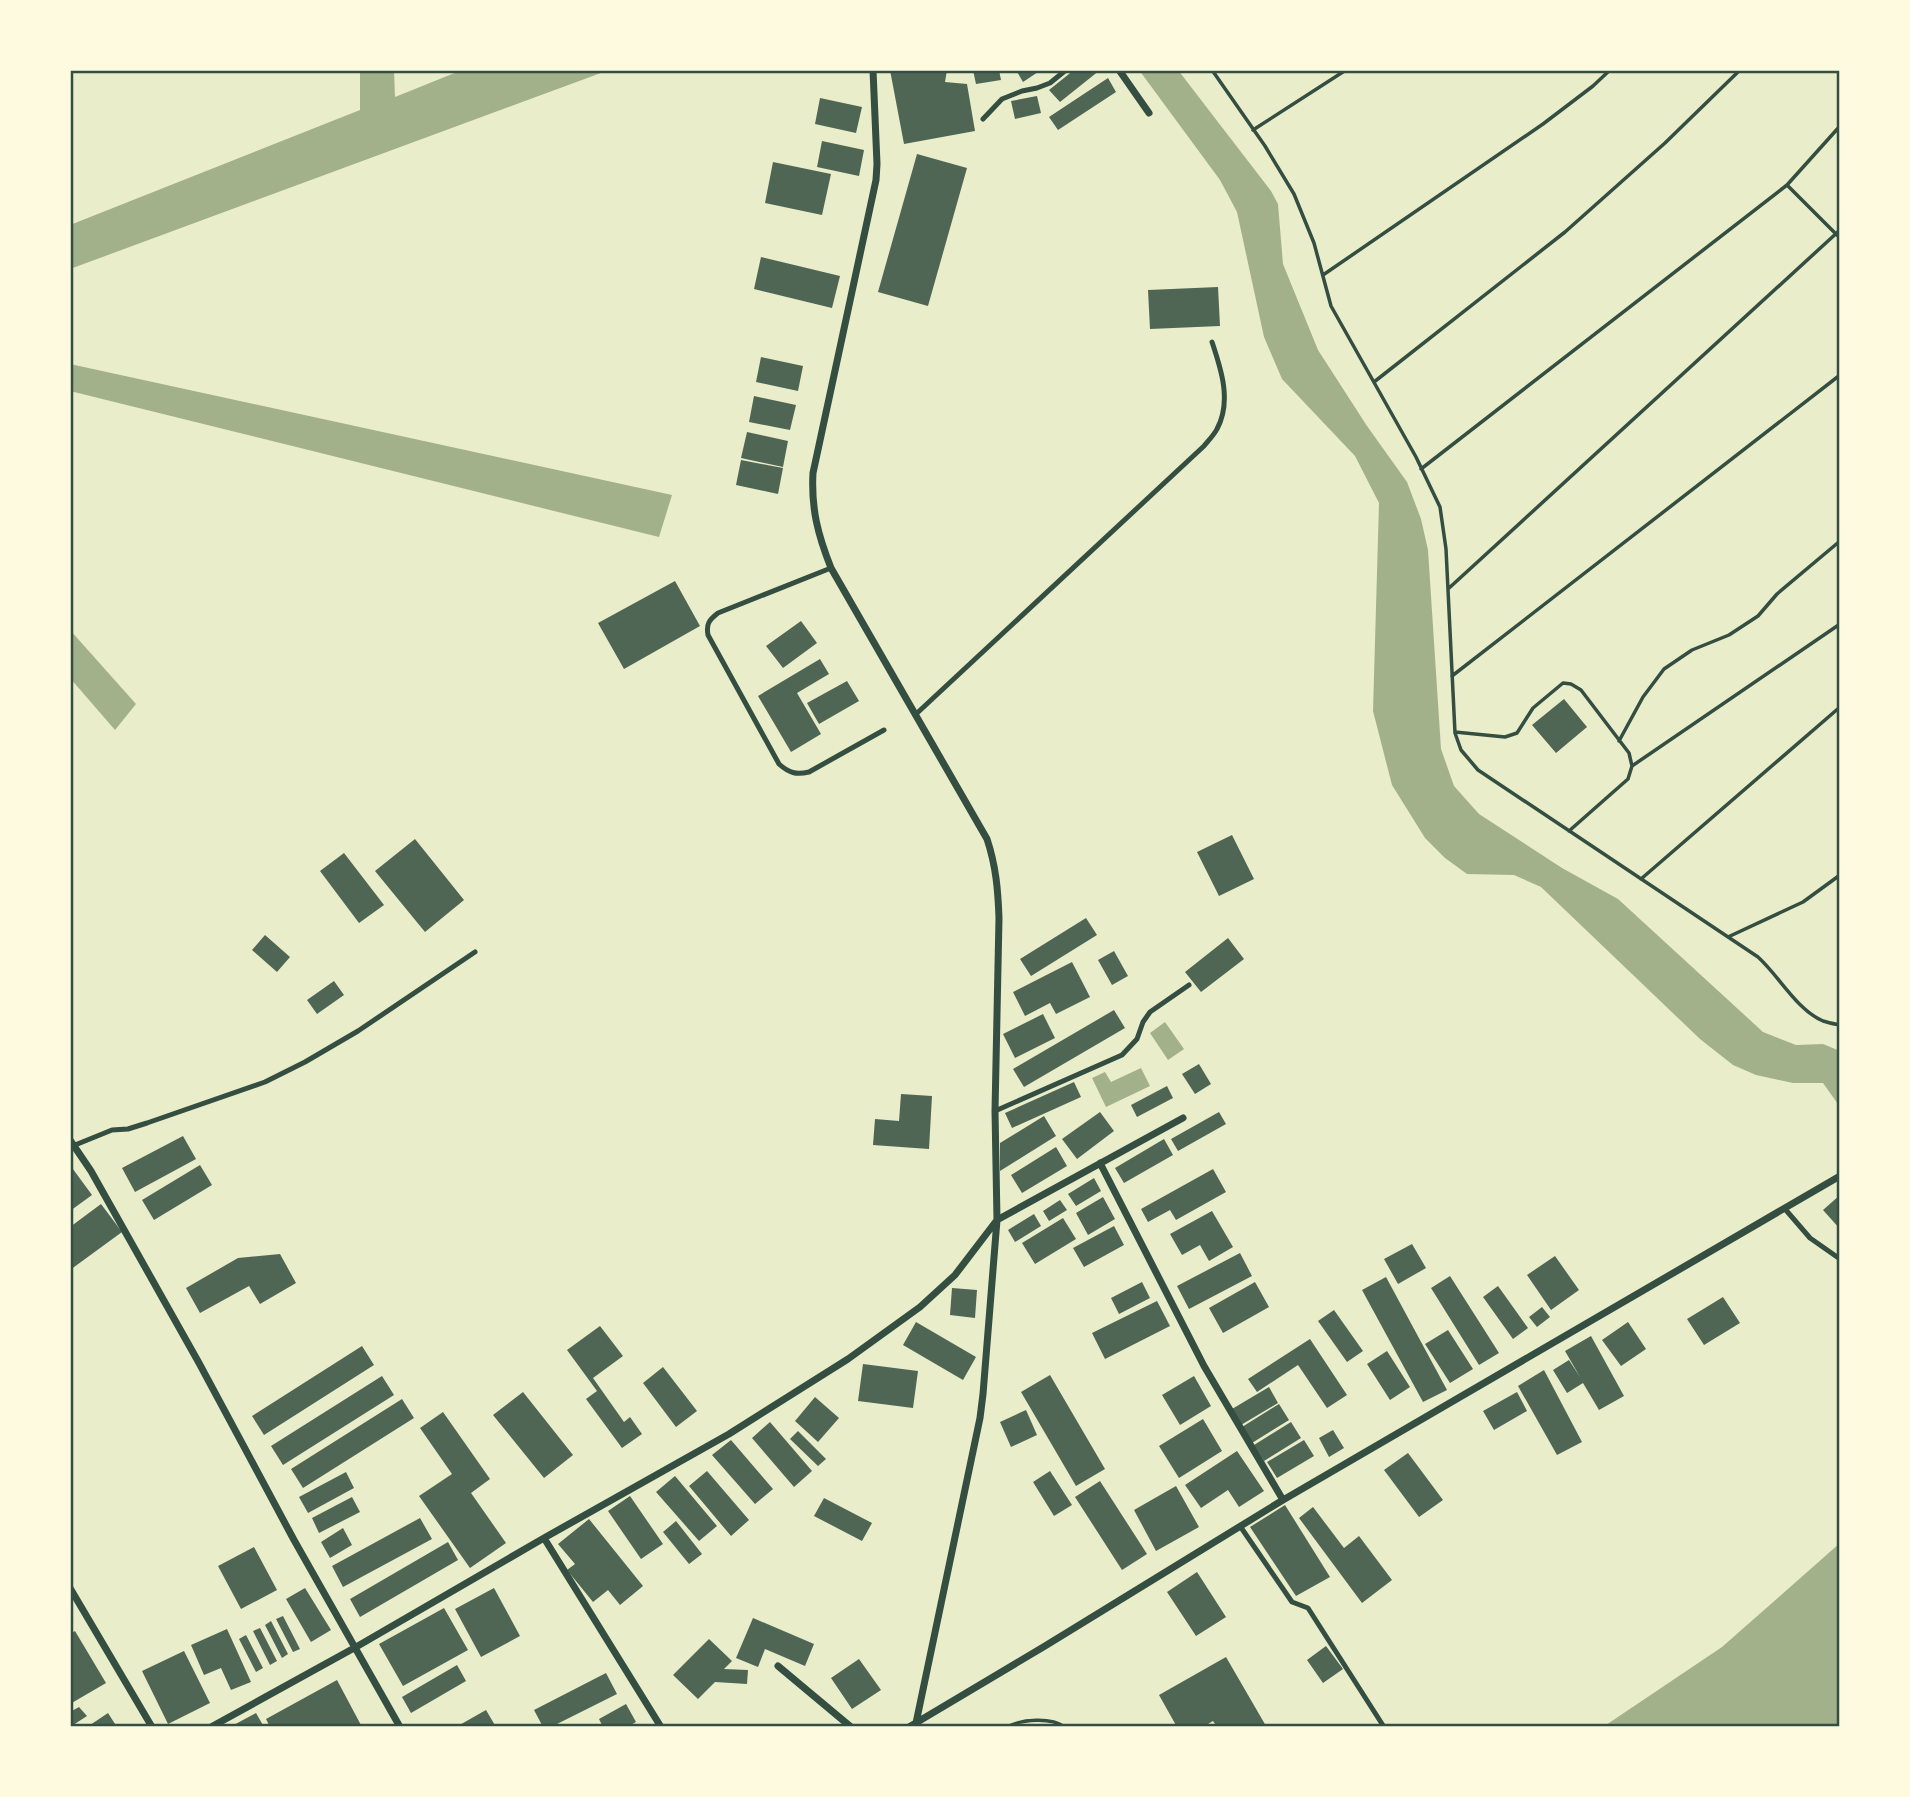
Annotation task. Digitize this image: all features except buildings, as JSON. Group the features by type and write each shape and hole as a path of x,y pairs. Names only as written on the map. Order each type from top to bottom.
{"street":[{"path":"873,70 876,180 813,473 814,514 831,568 987,839 994,861 999,918 995,1111 997,1220 986,1365 980,1418 912,1725"},
{"path":"1119,70 1149,113"},
{"path":"211,1727 729,1434 848,1359 920,1307 955,1275 997,1220 1183,1118"},
{"path":"72,1142 192,1351 294,1540 400,1727"},
{"path":"1100,1163 1204,1366 1283,1500"},
{"path":"912,1725 1283,1500 1840,1177"},
{"path":"544,1538 661,1727"},
{"path":"70,1588 152,1727"},
{"path":"778,1666 850,1727"}],"lane":[{"path":"983,119 1002,99 1050,83 1066,70"},
{"path":"915,715 1204,446 1218,428 1224,403 1223,376 1212,342"},
{"path":"831,568 718,613 706,626 708,635 779,764 789,773 809,772 884,730"},
{"path":"72,1142 148,1123 265,1082 358,1031 475,952"},
{"path":"995,1111 1122,1055 1137,1039 1150,1012 1189,985"},
{"path":"1785,1209 1810,1238 1840,1259"},
{"path":"1240,1526 1292,1602 1308,1608 1384,1727"}],"path":[{"path":"1212,70 1294,194 1314,243 1331,306 1440,507 1446,549 1455,732 1461,750 1478,770 1758,957 1772,969 1805,1008 1822,1020 1840,1025"},
{"path":"1253,130 1346,70"},
{"path":"1323,275 1543,124 1611,70"},
{"path":"1374,382 1565,232 1665,143 1740,70"},
{"path":"1421,468 1787,185 1840,127"},
{"path":"1448,589 1839,234 1787,185"},
{"path":"1452,676 1840,375"},
{"path":"1619,741 1643,697 1664,669 1692,650 1729,635 1758,616 1777,594 1840,541"},
{"path":"1632,766 1840,624"},
{"path":"1455,732 1505,737 1517,733 1533,708 1563,683 1581,690 1629,754 1632,766 1628,779 1569,831"},
{"path":"1641,879 1840,707"},
{"path":"1728,937 1803,902 1840,875"},
{"path":"1007,1727 1027,1721 1044,1721 1059,1722 1065,1727"}],"shaded area":[{"path":"360,70 394,70 395,97 462,70 609,70 70,269 70,225 360,110"},
{"path":"1139,70 1178,70 1271,191 1278,204 1283,264 1318,350 1407,482 1421,519 1428,550 1441,749 1454,786 1479,814 1562,868 1618,899 1763,1032 1796,1045 1823,1044 1840,1051 1840,1107 1823,1083 1793,1083 1756,1075 1733,1065 1700,1039 1541,887 1514,875 1467,874 1445,858 1425,838 1392,785 1373,711 1379,503 1355,456 1282,379 1264,337 1237,212 1220,180"},
{"path":"70,364 672,495 659,537 70,391"},
{"path":"70,630 136,704 115,730 70,678"},
{"path":"1165,1022 1184,1049 1168,1060 1150,1033"},
{"path":"1141,1068 1150,1086 1106,1107 1092,1078 1105,1072 1111,1082"},
{"path":"1840,1543 1840,1727 1603,1727 1722,1647"}]}
